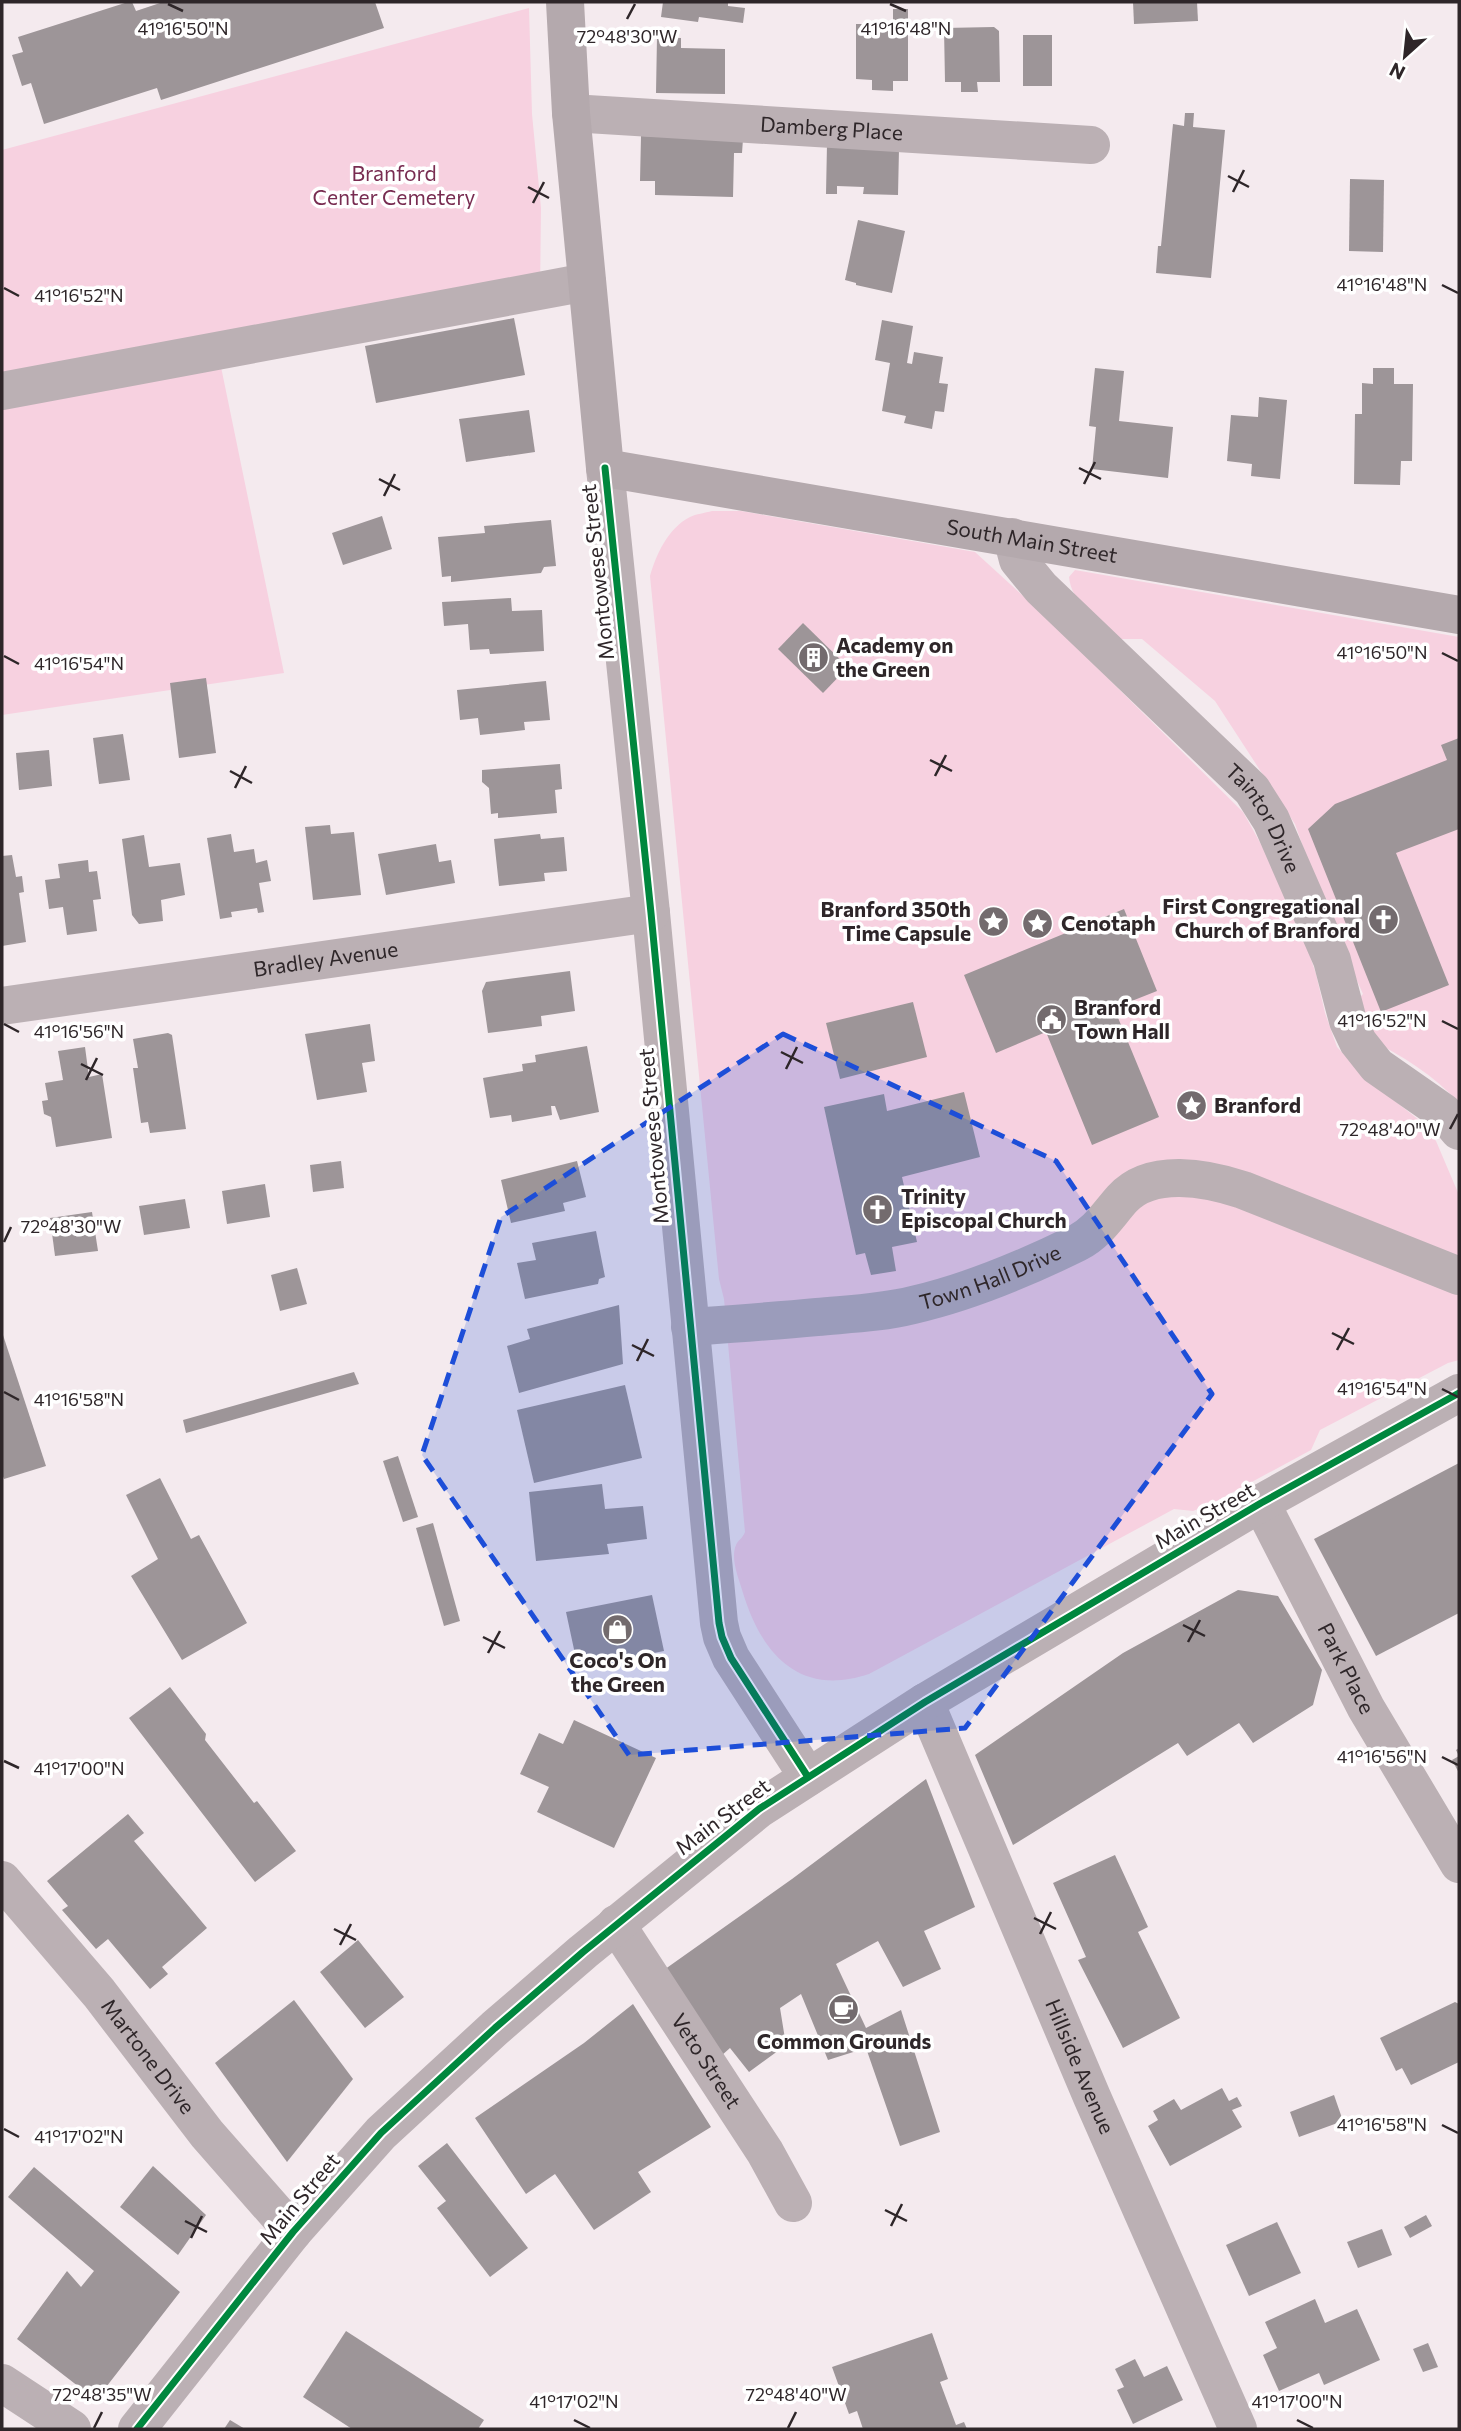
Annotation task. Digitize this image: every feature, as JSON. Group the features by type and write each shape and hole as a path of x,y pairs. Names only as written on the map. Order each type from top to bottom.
{"main road":[{"name":"Montowese Street","path":"565,2 571,113 605,468"},
{"name":"South Main Street","path":"605,468 1459,615"}],"street":[{"name":"Damberg Place","path":"571,113 1090,145"},
{"path":"2,391 587,282"},
{"name":"Montowese Street","path":"605,468 722,1637 731,1658 808,1777"},
{"name":"Taintor Drive","path":"1012,537 1018,560 1041,588 1252,790 1271,820 1332,960 1348,1021 1357,1042 1377,1066 1443,1112 1459,1131"},
{"name":"Bradley Avenue","path":"2,1006 651,913"},
{"name":"Town Hall Drive","path":"690,1327 881,1311 915,1305 997,1280 1087,1237 1104,1223 1121,1200 1135,1188 1146,1183 1178,1178 1212,1182 1243,1190 1459,1276"},
{"name":"Main Street","path":"137,2429 293,2232 352,2164 422,2094 616,1924 759,1809 925,1702 1261,1503 1459,1393"},
{"name":"Park Place","path":"1261,1503 1366,1708 1459,1864"},
{"name":"Hillside Avenue","path":"925,1702 1087,2084 1238,2429"},
{"name":"Martone Drive","path":"2,1880 99,1993 207,2134 293,2232"},
{"name":"Veto Street","path":"616,1924 765,2152 793,2203"},
{"path":"2,2383 72,2429"}],"highlighted area":[{"path":"783,1034 1056,1161 1212,1394 965,1728 629,1755 422,1455 501,1217"}],"green space":[{"name":"Branford Center Cemetery","path":"529,8 532,114 541,208 540,295 220,362 284,673 2,715 2,150"},
{"path":"712,511 741,511 975,552 1043,614 1243,812 1272,864 1305,941 1337,1047 1367,1079 1419,1120 1436,1141 1459,1195 1459,1360 1448,1363 1320,1430 1311,1450 1211,1504 1193,1511 1174,1509 869,1674 845,1680 823,1680 804,1675 773,1652 751,1615 735,1563 734,1551 745,1532 724,1299 719,1279 650,576 659,551 675,528 690,517"},
{"path":"1075,570 1459,637 1459,1103 1418,1067 1370,1039 1356,1001 1363,994 1325,910 1295,824 1215,701 1142,639 1119,639 1096,619 1081,604 1071,586 1069,577"}],"building":[{"path":"132,2 136,11 163,2 375,2 384,28 161,100 157,88 44,124 31,83 22,86 12,55 23,52 18,37"},
{"path":"663,2 728,2 728,6 745,8 743,23 699,17 698,22 661,17"},
{"path":"1133,2 1197,2 1198,21 1134,24"},
{"path":"893,9 908,9 908,81 893,81 893,91 872,90 872,80 856,79 856,24 893,24"},
{"path":"994,27 999,31 1000,82 977,82 978,92 961,92 961,82 945,82 944,28"},
{"path":"1023,35 1052,35 1052,86 1023,86"},
{"path":"657,37 681,38 681,48 725,49 725,94 656,93"},
{"path":"1185,113 1194,113 1193,127 1225,130 1211,278 1156,273 1173,124 1184,126"},
{"path":"641,136 743,139 742,153 734,153 733,197 655,195 655,181 640,181"},
{"path":"827,144 899,149 898,195 863,194 864,187 837,186 837,194 826,194"},
{"path":"1350,179 1384,180 1383,252 1349,251"},
{"path":"858,220 905,231 892,293 845,280"},
{"path":"514,318 525,375 376,403 365,346"},
{"path":"882,320 913,326 907,363 912,364 914,352 943,357 939,383 948,384 944,412 935,411 932,429 904,423 906,416 882,411 890,363 875,360"},
{"path":"1095,368 1124,371 1119,421 1173,427 1168,478 1092,469 1096,427 1089,426"},
{"path":"1373,368 1394,368 1394,384 1413,384 1412,461 1401,461 1400,485 1354,484 1355,414 1362,414 1362,383 1373,384"},
{"path":"1259,397 1287,400 1280,479 1251,476 1252,464 1227,461 1231,415 1258,417"},
{"path":"529,410 535,452 466,462 459,419"},
{"path":"382,516 392,549 343,565 332,533"},
{"path":"551,520 556,566 544,567 541,573 451,582 451,576 442,577 438,537 485,533 484,526"},
{"path":"511,598 512,611 542,610 544,651 490,654 489,649 470,650 468,624 444,626 442,602"},
{"name":"Academy on the Green","path":"803,623 848,667 823,693 778,649"},
{"path":"206,678 216,753 179,758 170,683"},
{"path":"546,681 550,720 524,722 525,730 480,735 478,718 460,720 457,690"},
{"path":"123,734 130,780 99,784 93,738"},
{"name":"First Congregational Church of Branford","path":"1459,738 1459,829 1396,853 1449,985 1381,1012 1308,829 1335,804 1447,760 1441,745"},
{"path":"49,750 52,786 19,790 16,753"},
{"path":"560,764 562,789 555,790 557,813 498,818 498,813 491,814 489,788 482,782 482,770"},
{"path":"330,825 331,834 354,832 361,895 313,900 305,827"},
{"path":"231,834 234,852 254,849 256,863 267,860 271,881 259,883 264,912 258,913 257,908 231,912 232,917 220,919 207,838"},
{"path":"540,834 541,839 564,837 567,871 544,873 545,881 499,886 494,839"},
{"path":"144,835 149,867 180,863 185,895 161,900 163,921 139,924 132,915 122,839"},
{"path":"436,844 439,862 451,860 455,883 386,895 378,854"},
{"path":"12,855 16,877 22,876 24,892 19,893 26,942 2,946 2,856"},
{"path":"88,860 89,872 97,871 101,899 93,900 97,931 67,935 63,907 49,909 45,880 60,878 58,864"},
{"name":"Branford Town Hall","path":"1124,909 1157,991 1114,1008 1159,1117 1092,1145 1046,1032 996,1053 964,975"},
{"path":"570,971 575,1011 541,1016 542,1026 488,1033 482,991 486,982"},
{"path":"913,1002 927,1057 840,1079 826,1023"},
{"path":"370,1024 375,1061 362,1063 367,1092 317,1100 305,1034"},
{"path":"168,1033 172,1035 186,1129 150,1133 148,1122 141,1123 133,1068 138,1068 133,1039"},
{"path":"587,1046 599,1112 560,1120 555,1106 551,1106 552,1115 512,1122 511,1115 490,1118 483,1078 523,1071 522,1064 536,1062 535,1055"},
{"path":"85,1047 89,1077 102,1074 112,1138 56,1147 51,1117 44,1114 42,1101 48,1100 45,1083 63,1080 58,1051"},
{"name":"Trinity Episcopal Church","path":"964,1092 980,1157 902,1177 917,1242 892,1247 896,1271 871,1275 865,1253 856,1255 824,1107 884,1094 887,1111"},
{"path":"341,1161 344,1188 313,1192 310,1165"},
{"path":"577,1161 586,1197 563,1203 565,1211 511,1223 501,1180"},
{"path":"265,1184 270,1217 227,1224 222,1191"},
{"path":"185,1199 190,1228 144,1235 139,1206"},
{"path":"92,1212 98,1251 55,1256 50,1218"},
{"path":"596,1231 605,1277 599,1279 598,1284 525,1299 517,1263 536,1260 532,1243"},
{"path":"297,1268 307,1304 280,1311 271,1275"},
{"path":"619,1305 623,1364 519,1393 507,1346 530,1339 527,1329"},
{"path":"2,1332 46,1466 4,1479 2,1474"},
{"path":"354,1372 359,1384 186,1433 183,1420"},
{"path":"625,1385 642,1458 534,1483 517,1410"},
{"path":"398,1456 418,1517 403,1522 383,1461"},
{"path":"1459,1463 1459,1613 1376,1656 1314,1539"},
{"path":"160,1478 191,1539 199,1535 247,1623 182,1660 131,1576 158,1559 126,1495"},
{"path":"602,1484 605,1509 643,1506 647,1539 607,1544 609,1554 536,1561 529,1492"},
{"path":"433,1523 460,1621 444,1626 416,1528"},
{"path":"1238,1590 1278,1596 1322,1670 1313,1705 1253,1743 1239,1723 1187,1756 1178,1743 1013,1845 975,1755 1123,1653"},
{"path":"652,1595 664,1651 578,1668 566,1612"},
{"path":"170,1687 206,1734 205,1740 296,1851 255,1882 129,1718"},
{"path":"574,1720 656,1758 614,1848 537,1812 549,1787 520,1774 539,1733 563,1744"},
{"path":"1459,1756 1459,1773 1452,1760"},
{"path":"926,1779 975,1907 924,1931 941,1969 903,1987 878,1941 836,1964 866,2028 901,2010 940,2132 900,2146 866,2048 828,2060 801,1994 780,2008 786,2045 749,2072 730,2048 721,2056 661,1972"},
{"path":"128,1814 144,1833 134,1841 207,1928 162,1967 168,1974 150,1989 108,1939 96,1949 62,1910 68,1906 47,1881"},
{"path":"1115,1855 1148,1927 1138,1932 1180,2018 1123,2048 1078,1960 1086,1957 1053,1883"},
{"path":"358,1940 404,1997 365,2028 320,1972"},
{"path":"294,2000 353,2079 287,2162 215,2063"},
{"path":"1455,2002 1459,2004 1459,2062 1411,2085 1402,2068 1396,2071 1380,2038"},
{"path":"633,2004 711,2127 638,2172 651,2192 594,2230 555,2174 526,2194 475,2118 584,2043"},
{"path":"1222,2088 1229,2101 1237,2097 1242,2106 1232,2110 1242,2127 1170,2166 1148,2126 1158,2120 1153,2111 1174,2099 1181,2110"},
{"path":"1334,2095 1343,2121 1299,2137 1290,2112"},
{"path":"447,2143 528,2248 490,2277 437,2208 446,2201 418,2166"},
{"path":"153,2166 206,2215 178,2255 120,2207"},
{"path":"34,2167 180,2292 96,2400 17,2339 67,2271 81,2287 94,2271 8,2197"},
{"path":"1426,2215 1432,2226 1410,2238 1404,2227"},
{"path":"1277,2222 1301,2273 1249,2296 1226,2245"},
{"path":"1382,2229 1392,2255 1358,2268 1347,2242"},
{"path":"1315,2299 1325,2323 1357,2309 1380,2360 1324,2385 1319,2373 1279,2391 1263,2355 1277,2348 1265,2322"},
{"path":"346,2331 484,2420 478,2429 352,2429 303,2397"},
{"path":"932,2333 948,2379 940,2382 956,2425 964,2422 967,2429 863,2429 857,2411 849,2414 832,2367"},
{"path":"1428,2343 1438,2367 1423,2372 1413,2349"},
{"path":"1135,2359 1144,2377 1167,2366 1183,2400 1133,2424 1117,2390 1124,2387 1115,2369"},
{"path":"230,2420 245,2429 224,2429"}],"cycle path":[{"path":"605,468 719,1623 731,1658 808,1777"},
{"path":"137,2429 293,2232 381,2133 495,2028 583,1952 759,1809 925,1702 1261,1503 1459,1393"}],"place":[{"name":"Academy on the Green","path":"813,658"},
{"name":"First Congregational Church of Branford","path":"1383,919"},
{"name":"Branford 350th Time Capsule","path":"994,922"},
{"name":"Cenotaph","path":"1038,924"},
{"name":"Branford Town Hall","path":"1051,1020"},
{"name":"Branford","path":"1191,1106"},
{"name":"Trinity Episcopal Church","path":"878,1209"},
{"name":"Coco's On the Green","path":"618,1629"},
{"name":"Common Grounds","path":"844,2010"}]}
